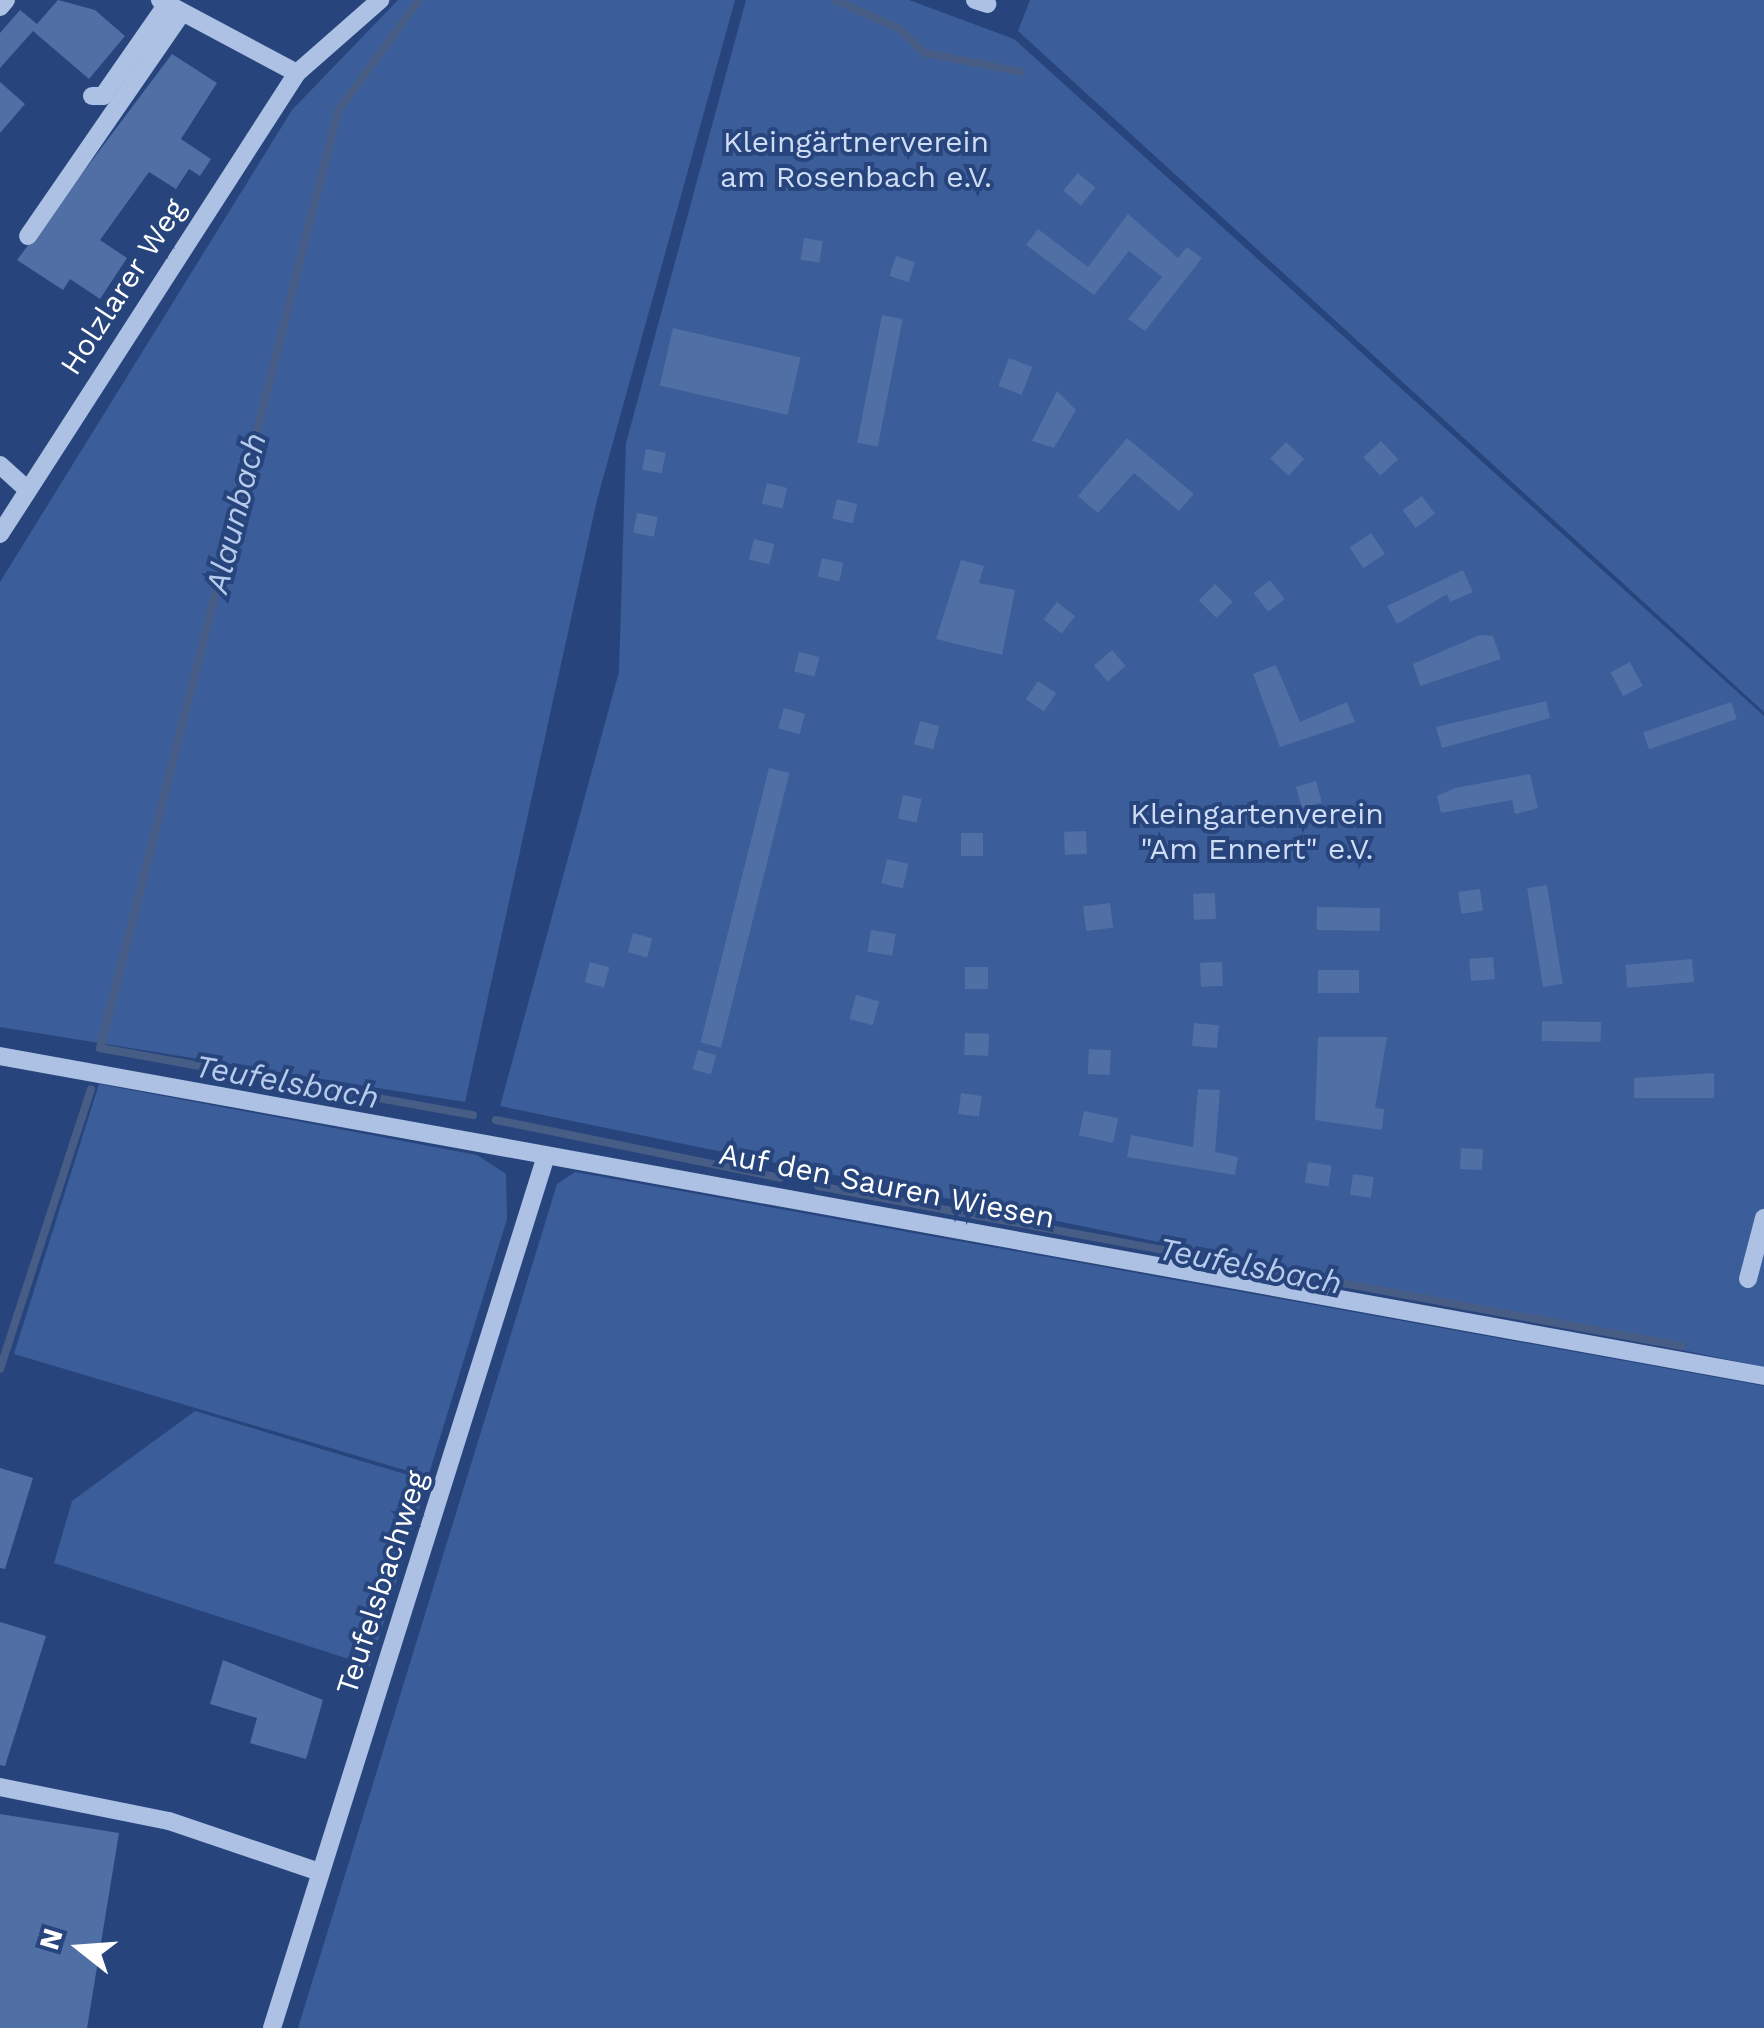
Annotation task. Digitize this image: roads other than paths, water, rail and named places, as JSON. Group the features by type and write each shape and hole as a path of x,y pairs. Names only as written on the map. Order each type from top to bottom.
{"street":[{"path":"0,7 6,0"},
{"name":"Holzlarer Weg","path":"0,534 297,73 380,0"},
{"path":"170,6 297,73"},
{"path":"92,96 103,96 170,6"},
{"path":"28,236 170,6"},
{"path":"0,465 27,489"},
{"name":"Auf den Sauren Wiesen","path":"0,1056 1764,1376"},
{"name":"Teufelsbachweg","path":"272,2028 546,1156"},
{"path":"1748,1280 1764,1218"},
{"path":"0,1786 169,1822 320,1872"}],"waterway":[{"name":"Alaunbach","path":"419,0 338,111 100,1048 473,1115"},
{"path":"835,0 898,28 925,53 1022,72"},
{"name":"Alaunbach","path":"0,1369 91,1089"},
{"name":"Teufelsbach","path":"496,1120 780,1178"},
{"name":"Teufelsbach","path":"818,1186 1681,1346"}],"park label":[{"name":"Kleingärtnerverein am Rosenbach e.V.","path":"856,159"},
{"name":"Kleingartenverein \"Am Ennert\" e.V.","path":"1257,831"}]}
